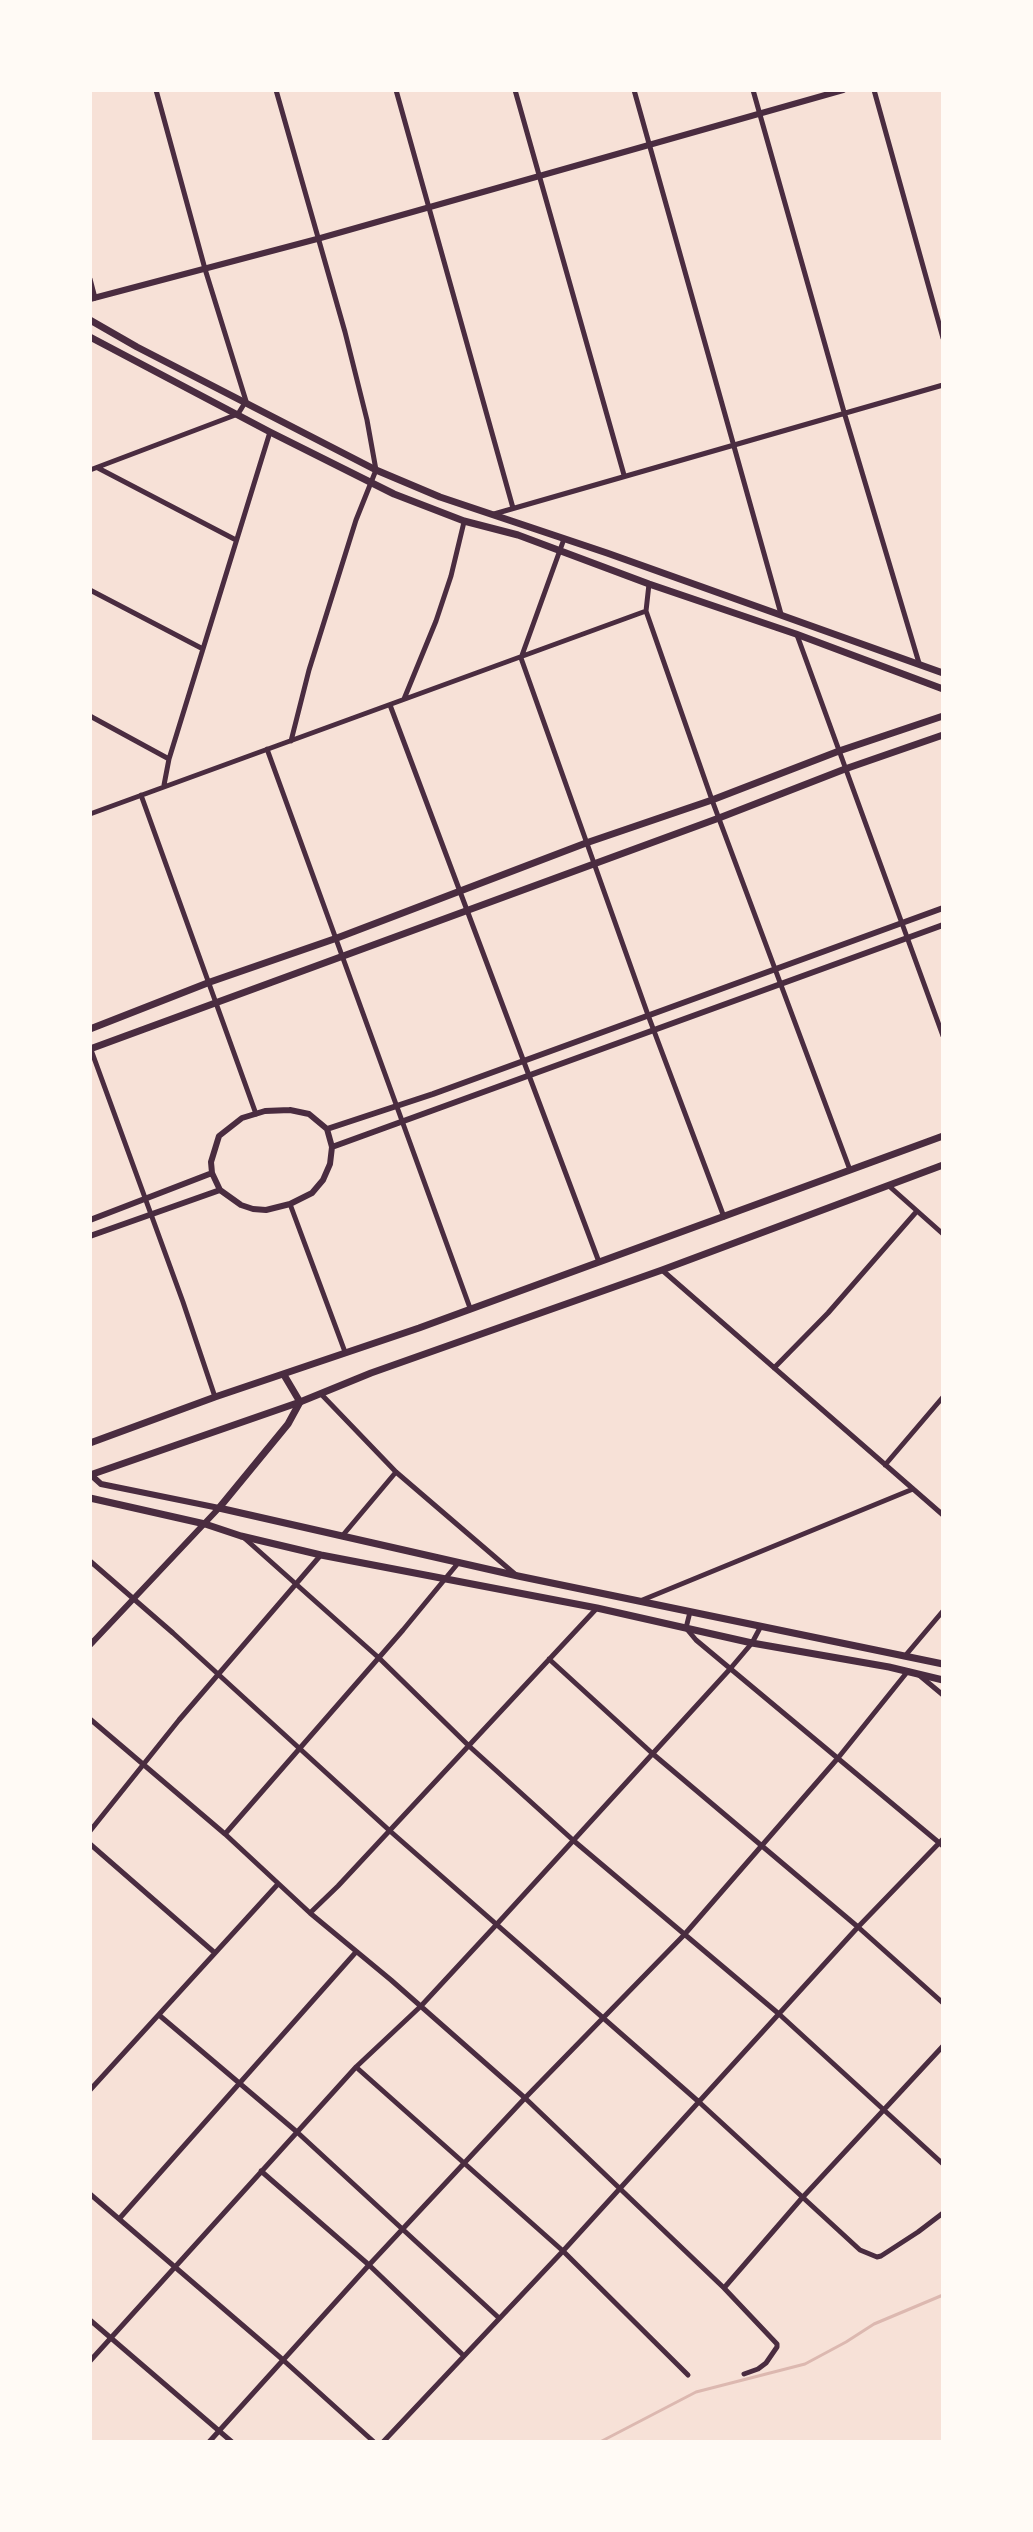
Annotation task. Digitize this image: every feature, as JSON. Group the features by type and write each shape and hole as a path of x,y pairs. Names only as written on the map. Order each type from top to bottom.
{"main road":[{"path":"90,320 376,470 461,505 943,673"},
{"path":"90,337 394,494 464,521 494,527 796,634 943,689"},
{"path":"702,601 706,588"},
{"path":"90,1029 586,843 943,716"},
{"path":"90,1048 343,958 943,735"},
{"path":"91,1440 284,1375 943,1136"},
{"path":"90,1475 300,1402 943,1165"},
{"path":"284,1375 300,1402"},
{"path":"300,1402 288,1424 219,1508 518,1576 943,1664"},
{"path":"90,1498 321,1555 597,1608 752,1643 943,1680"}],"street":[{"path":"94,468 238,414 246,401 205,269 156,90"},
{"path":"276,90 349,347 376,470 309,670 291,741"},
{"path":"396,90 513,508"},
{"path":"515,90 624,475"},
{"path":"634,90 781,614"},
{"path":"753,90 919,663"},
{"path":"90,279 93,298 317,239 843,90"},
{"path":"874,90 943,338"},
{"path":"493,514 943,385"},
{"path":"164,786 169,759 270,432"},
{"path":"94,468 236,540"},
{"path":"404,699 436,621 457,555 464,521"},
{"path":"564,539 521,658 648,1015 724,1217"},
{"path":"649,584 646,611 712,800 850,1170"},
{"path":"90,590 203,649"},
{"path":"90,814 646,611"},
{"path":"796,634 943,1036"},
{"path":"390,705 599,1262"},
{"path":"90,716 169,759"},
{"path":"267,749 470,1308"},
{"path":"141,795 256,1114"},
{"path":"327,1129 943,908"},
{"path":"332,1147 943,925"},
{"path":"90,1048 215,1397"},
{"path":"265,1111 299,1111 318,1120 327,1129 332,1147 330,1164 323,1180 312,1193 290,1204 266,1210 241,1205 220,1190 212,1173 211,1162 219,1136 230,1126 265,1111"},
{"path":"90,1220 212,1173"},
{"path":"889,1186 943,1234"},
{"path":"90,1236 220,1190"},
{"path":"290,1204 345,1352"},
{"path":"774,1368 828,1313 917,1211"},
{"path":"662,1270 943,1515"},
{"path":"321,1393 396,1472 518,1576"},
{"path":"885,1465 943,1397"},
{"path":"342,1536 396,1472"},
{"path":"90,1475 101,1484 219,1508 90,1645"},
{"path":"639,1601 913,1489"},
{"path":"241,1536 379,1658 469,1746 574,1841 779,2014 943,2164"},
{"path":"90,1831 217,1674 321,1555"},
{"path":"90,1561 390,1831 699,2102 860,2250 877,2257 943,2213"},
{"path":"225,1834 459,1562"},
{"path":"310,1913 597,1608"},
{"path":"905,1656 943,1611"},
{"path":"383,2442 563,2251 858,1927 942,1842 696,1640 686,1628 690,1612"},
{"path":"90,2361 356,2067 421,2006 574,1841 730,1669 752,1643 761,1626"},
{"path":"549,1659 653,1754 943,2003"},
{"path":"209,2442 525,2098 684,1935 838,1758 908,1671"},
{"path":"917,1674 943,1695"},
{"path":"90,1719 525,2098 724,2288 777,2344 766,2363 744,2374"},
{"path":"90,1844 215,1953"},
{"path":"90,2090 278,1884"},
{"path":"119,2219 356,1952"},
{"path":"159,2015 297,2132 499,2318"},
{"path":"724,2288 802,2198 943,2046"},
{"path":"356,2067 563,2251 688,2375"},
{"path":"261,2171 369,2265 463,2355"},
{"path":"90,2194 374,2442"},
{"path":"90,2320 232,2442"}],"waterway":[{"path":"600,2442 696,2392 805,2364 874,2324 943,2295"}]}
